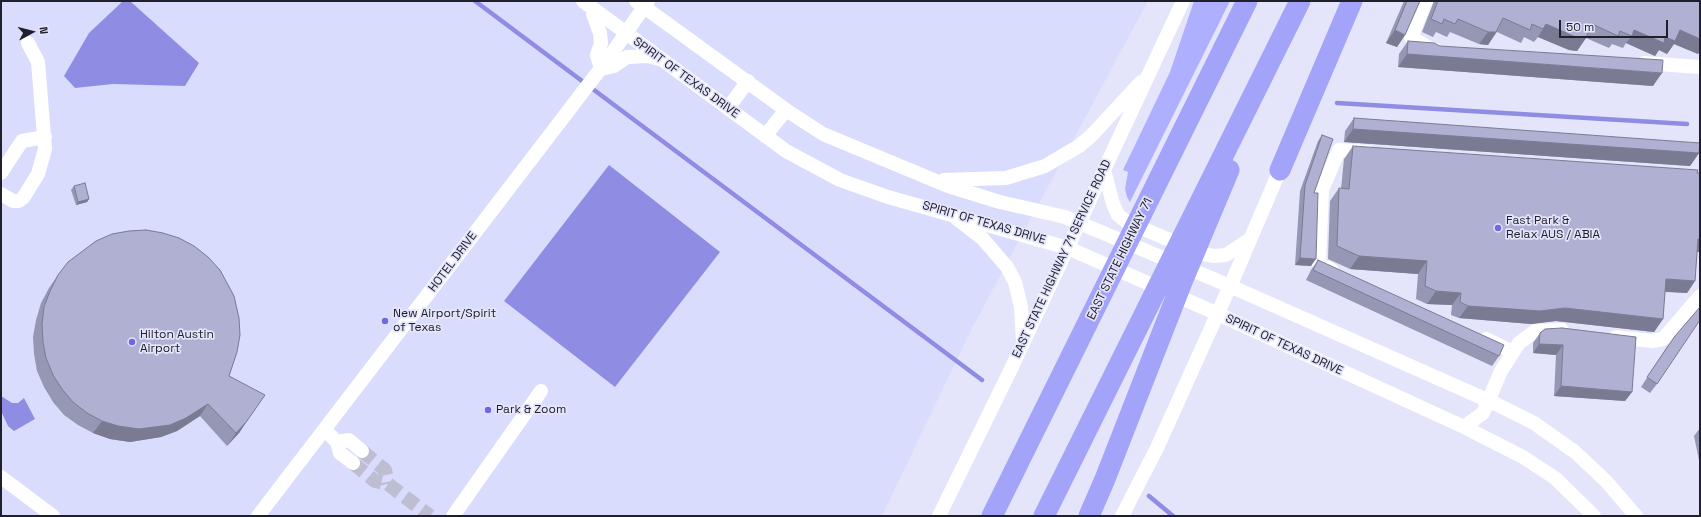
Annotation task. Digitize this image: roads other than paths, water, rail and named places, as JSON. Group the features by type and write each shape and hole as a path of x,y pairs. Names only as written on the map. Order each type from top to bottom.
{"highway":[{"name":"EAST STATE HIGHWAY 71","path":"992,516 1247,1"},
{"path":"1089,516 1163,330 1203,214 1262,77 1300,1"},
{"path":"1280,170 1352,1"},
{"path":"1044,516 1141,320 1203,214"}],"street":[{"name":"EAST STATE HIGHWAY 71 SERVICE ROAD","path":"939,516 1023,343 1183,1"},
{"path":"1426,1 1411,37 1432,50 1451,51"},
{"name":"HOTEL DRIVE","path":"264,514 325,430 598,73 643,3"},
{"name":"SPIRIT OF TEXAS DRIVE","path":"643,3 786,110 823,134 948,186 985,198 1051,213 1079,223 1230,286 1488,400 1534,423 1575,452 1606,481 1636,516"},
{"path":"588,5 598,23 600,33 601,43 597,55 598,73 627,58 648,56 661,60"},
{"name":"SPIRIT OF TEXAS DRIVE","path":"588,5 786,151 840,180 888,197 1068,248 1218,314 1464,427 1523,457 1555,478 1594,516"},
{"path":"1,194 13,201 19,201 23,198 38,174 43,161 45,137 38,62 28,43"},
{"path":"1629,62 1700,67"},
{"path":"936,180 1006,178 1045,166 1079,146 1091,136 1148,75"},
{"path":"728,108 748,81"},
{"path":"765,136 786,110"},
{"path":"1,173 22,141 45,137"},
{"path":"1347,276 1319,264 1322,190 1339,150 1378,152"},
{"path":"1104,170 1112,204 1118,215 1127,222 1204,254 1214,256 1226,255 1250,238"},
{"path":"1122,516 1157,448 1218,314 1280,170"},
{"path":"948,213 984,238 1008,266 1015,282 1021,307 1023,343"},
{"path":"1600,335 1652,341 1663,339 1700,296"},
{"path":"1464,427 1483,413 1501,371 1519,343 1535,331 1554,329 1577,332"},
{"path":"1470,332 1513,352"},
{"path":"453,516 541,391"},
{"path":"325,430 337,442 340,452 353,463"},
{"path":"337,442 349,440 362,451"},
{"path":"1,477 53,516"}],"waterway":[{"path":"475,1 982,380"},
{"path":"1337,103 1687,124"},
{"path":"1149,496 1173,516"}],"tunnel":[{"path":"362,451 385,470 388,484"},
{"path":"353,463 375,481 388,484 430,516"}],"place":[{"name":"Fast Park & Relax AUS / ABIA","path":"1498,228"},
{"name":"New Airport/Spirit of Texas","path":"385,321"},
{"name":"Hilton Austin Airport","path":"132,342"},
{"name":"Park & Zoom","path":"488,410"}]}
